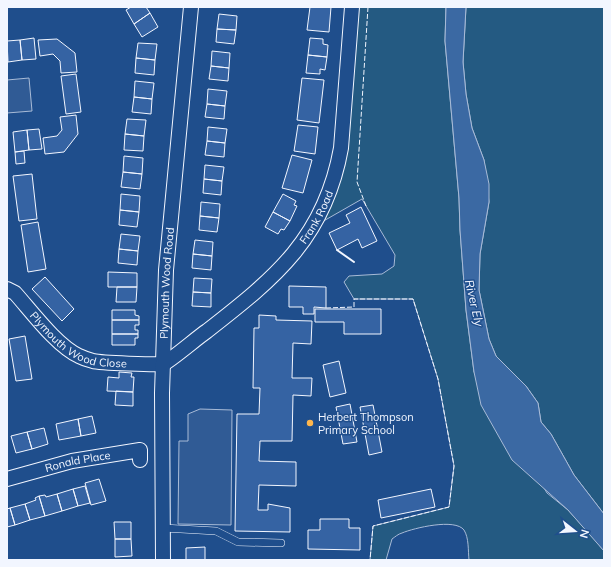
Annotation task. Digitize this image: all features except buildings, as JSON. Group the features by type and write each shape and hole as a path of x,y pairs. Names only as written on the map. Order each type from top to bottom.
{"street":[{"name":"Plymouth Wood Road","path":"163,560 163,364 166,270 191,7"},
{"name":"Frank Road","path":"163,364 240,305 270,278 290,258 313,227 328,197 337,170 341,148 352,7"},
{"name":"Plymouth Wood Close","path":"7,289 15,293 63,346 79,356 94,362 163,364"},
{"name":"Ronald Place","path":"7,479 72,461 140,450 140,460"}],"lane":[{"path":"163,528 216,531 238,542 281,543"}],"shaded area":[{"path":"352,7 446,7 445,41 459,198 466,310 474,372 547,493 568,510 595,540 604,551 604,560 469,560 468,540 464,530 459,526 444,524 399,534 392,539 386,560 370,560 373,526 449,507 454,466 438,379 413,299 354,299 344,282 349,276 382,274 394,266 395,255 362,199 313,227 337,170"},
{"path":"466,7 604,7 604,514 574,475 551,434 541,422 538,403 526,386 496,356 489,339 479,290 480,254 489,202 484,160 472,128 466,94 463,62"},
{"path":"29,78 32,111 7,113 7,80"},
{"path":"200,409 232,410 231,525 178,524 179,441 188,441 188,414"}],"water":[{"name":"River Ely","path":"446,7 466,7 463,62 466,94 472,128 484,160 489,184 489,202 480,254 479,290 489,339 496,356 526,386 538,403 541,422 551,434 574,475 604,514 604,551 568,510 512,460 481,405 474,372 466,310 459,198 445,41"}],"fence":[{"path":"366,206 357,182 368,7"},
{"path":"326,308 354,307 354,299 413,299 438,379 454,466 449,507 373,526 370,560"}],"wall":[{"path":"337,250 354,262"}],"place":[{"name":"Herbert Thompson Primary School","path":"310,423"}]}
